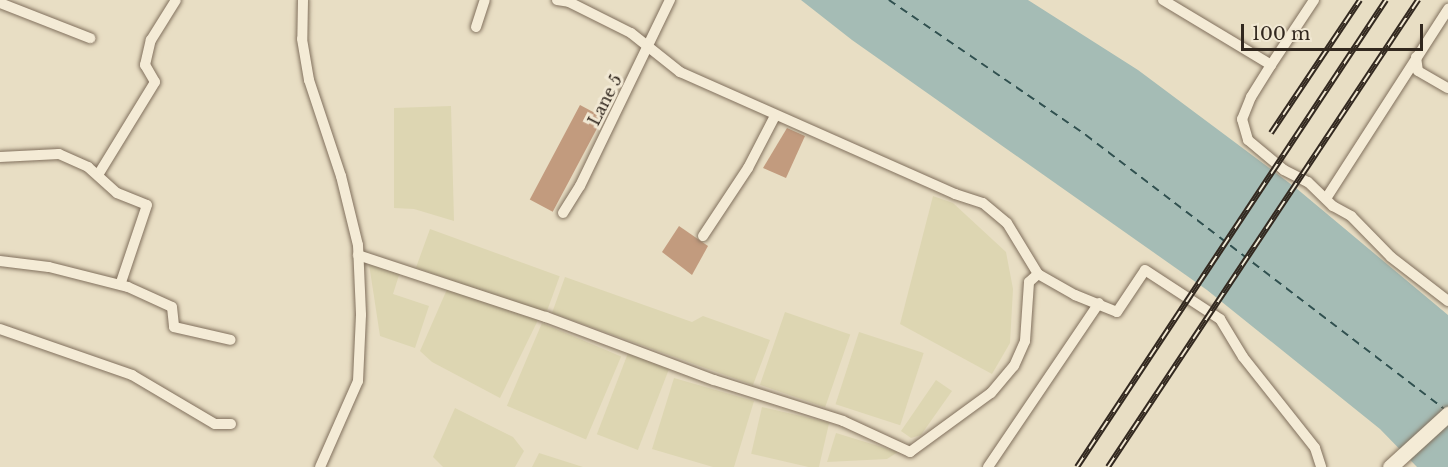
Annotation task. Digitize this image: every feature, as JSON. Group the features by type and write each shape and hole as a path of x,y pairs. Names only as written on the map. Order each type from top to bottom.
{"main road":[{"path":"1393,465 1448,414"}],"street":[{"path":"98,175 155,82 145,65 151,40 176,0"},
{"path":"303,0 302,39 309,80 341,176 358,255 361,315 358,381 320,467"},
{"path":"476,27 485,0"},
{"path":"557,0 569,2 631,33 680,72 775,116 983,203 1007,223 1038,274 1075,295 1118,312 1145,270 1220,319 1243,357 1315,448 1321,467"},
{"name":"Lane 5","path":"563,213 580,186 670,0"},
{"path":"1163,0 1271,65"},
{"path":"1314,0 1251,97 1242,119 1244,131 1284,170 1327,197 1391,257 1448,301"},
{"path":"0,3 90,38"},
{"path":"1327,197 1448,9"},
{"path":"1416,57 1418,71 1448,88"},
{"path":"704,236 748,168 775,116"},
{"path":"0,157 58,154 98,175 117,194 147,205 120,285"},
{"path":"358,255 546,317 714,380 843,421 910,452 929,442 991,393 1014,366 1025,341 1029,282 1038,274"},
{"path":"0,261 49,267 120,285 172,307 174,327 231,340"},
{"path":"988,467 1099,303"},
{"path":"0,329 132,375 215,424 231,424"}],"shaded area":[{"path":"451,106 454,221 414,209 394,208 394,108"},
{"path":"933,196 953,203 1006,252 1013,289 1010,343 992,374 900,324"},
{"path":"430,229 560,276 546,315 416,268"},
{"path":"369,264 400,272 393,294 429,306 415,348 380,336"},
{"path":"565,277 692,322 703,316 770,340 753,385 552,313"},
{"path":"448,287 538,320 500,398 432,362 420,351"},
{"path":"785,312 850,334 825,407 760,385"},
{"path":"542,323 621,357 586,439 507,406"},
{"path":"859,332 924,353 900,425 836,404"},
{"path":"628,353 669,369 638,450 597,434"},
{"path":"674,378 754,401 734,467 713,467 652,449"},
{"path":"936,380 952,391 921,435 911,438 901,431"},
{"path":"762,407 829,423 819,467 809,467 751,454"},
{"path":"455,408 513,437 524,451 515,467 443,467 433,457"},
{"path":"836,433 898,452 887,459 827,462"},
{"path":"539,453 583,467 532,467"}],"water":[{"path":"801,0 1028,0 1138,70 1296,188 1448,315 1448,467 1417,467 1380,429 1207,290 852,40"}],"building":[{"path":"580,105 603,117 553,212 530,199"},
{"path":"787,128 805,136 786,178 763,168"},
{"path":"679,226 708,246 692,275 662,252"}],"ferry route":[{"path":"889,0 1086,135 1445,409"}],"railway":[{"path":"1271,133 1360,0"},
{"path":"1077,467 1386,0"},
{"path":"1108,467 1418,0"}]}
